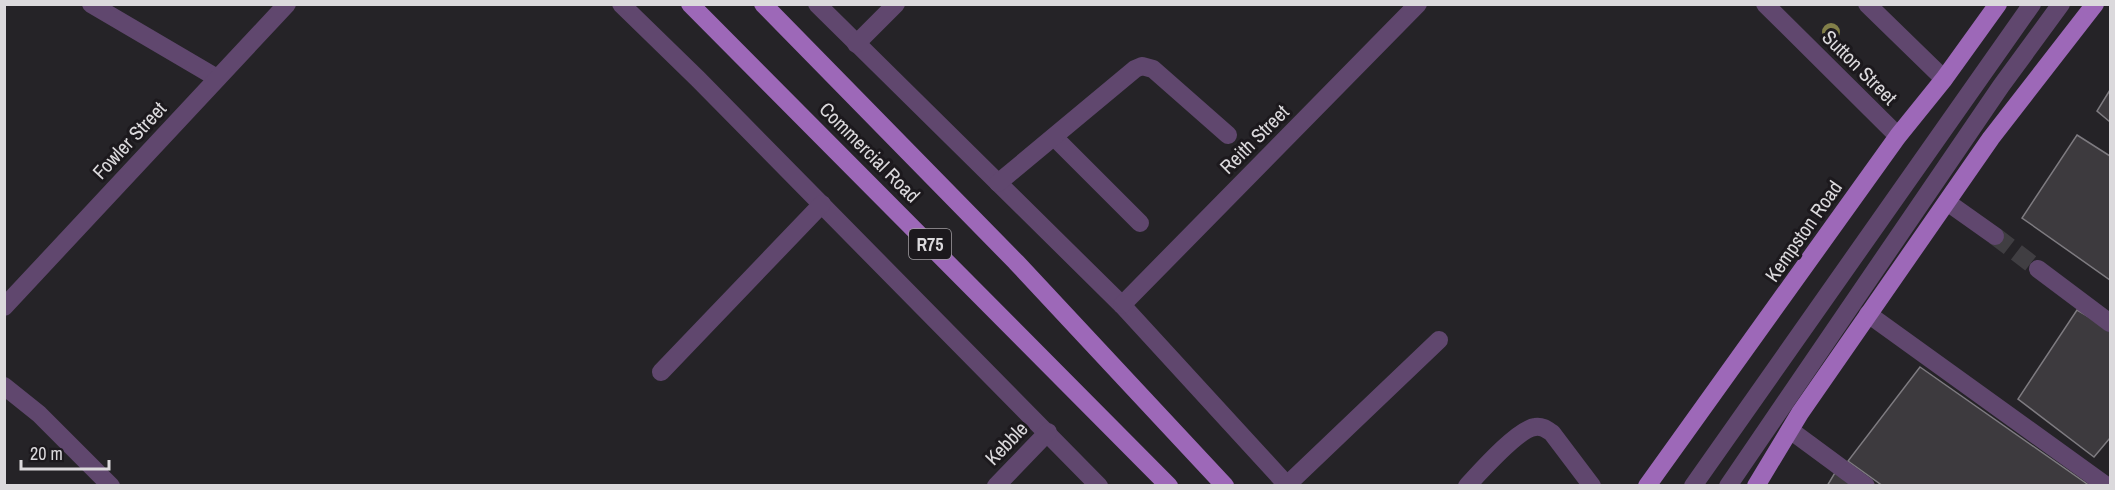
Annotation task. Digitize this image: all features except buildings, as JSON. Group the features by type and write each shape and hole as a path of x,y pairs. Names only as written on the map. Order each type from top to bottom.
{"main road":[{"name":"Commercial Road","path":"690,4 1169,486"},
{"name":"Commercial Road","path":"763,4 1016,262 1225,486"},
{"name":"Kempston Road","path":"1647,486 1898,136 1998,4"},
{"path":"1756,486 1790,430 1868,314 1990,138 2095,4"}],"street":[{"path":"91,4 217,78"},
{"name":"Fowler Street","path":"4,307 287,4"},
{"path":"621,4 698,78 1100,486"},
{"path":"817,4 1122,305 1287,485 1439,340"},
{"path":"856,44 896,4"},
{"name":"Reith Street","path":"1122,305 1418,4"},
{"name":"Sutton Street","path":"1765,4 1898,136"},
{"path":"1867,4 1944,78"},
{"path":"1694,486 2032,4"},
{"path":"1728,486 2001,86 2061,4"},
{"path":"998,183 1142,66 1153,69 1228,135"},
{"path":"1054,136 1140,222"},
{"path":"1947,202 1995,236"},
{"path":"661,372 822,204"},
{"path":"2038,269 2110,323"},
{"path":"1868,314 2104,484"},
{"path":"4,386 39,414 111,486"},
{"path":"1467,486 1521,432 1533,427 1544,428 1552,433 1592,486"},
{"path":"1790,430 1866,486"},
{"name":"Kebble","path":"996,486 1048,432"}],"tunnel":[{"path":"1995,236 2038,269"}]}
